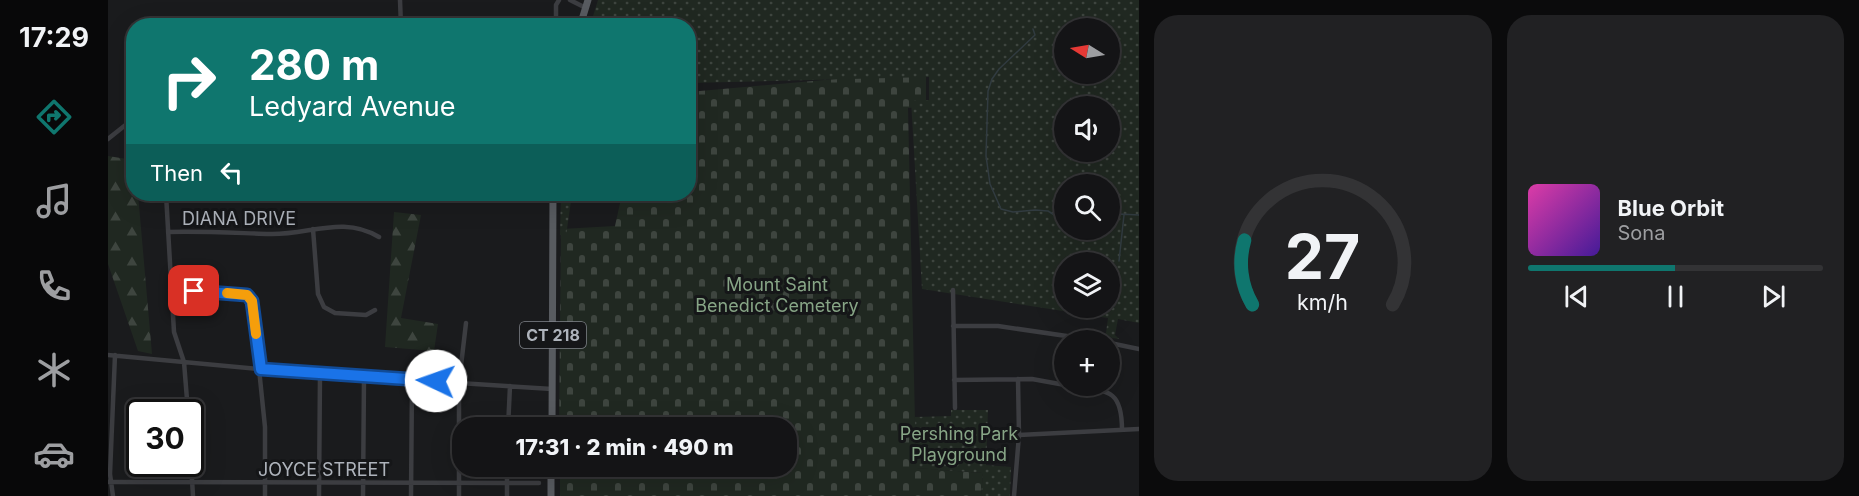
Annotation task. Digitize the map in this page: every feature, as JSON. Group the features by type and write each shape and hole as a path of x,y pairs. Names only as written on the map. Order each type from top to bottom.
{"main road":[{"path":"583,18 588,0"},
{"name":"CT 218","path":"552,417 553,201"},
{"path":"551,477 551,496"}],"street":[{"path":"400,0 401,18"},
{"path":"556,18 556,5 559,0"},
{"path":"570,0 586,8"},
{"path":"108,139 126,127"},
{"path":"166,201 174,332 184,362 187,399"},
{"name":"DIANA DRIVE","path":"168,232 293,234 333,225 369,231 379,237"},
{"path":"313,229 318,294 324,307 335,313 366,315 375,310"},
{"path":"170,290 247,295 252,301 261,369 265,496"},
{"path":"953,290 955,408"},
{"path":"459,496 459,383 466,323"},
{"path":"953,326 998,326 1054,334"},
{"path":"1120,345 1139,349"},
{"path":"108,355 320,374 552,389"},
{"path":"113,496 110,482 115,355"},
{"path":"319,496 320,374"},
{"path":"363,496 364,376"},
{"path":"954,380 1018,379 1054,383"},
{"path":"1014,496 1019,435 1018,379"},
{"path":"411,496 412,380"},
{"path":"509,417 510,386"},
{"path":"1115,396 1122,412 1122,430"},
{"path":"1019,435 1139,429"},
{"path":"193,477 193,496"},
{"path":"507,477 507,496"},
{"name":"JOYCE STREET","path":"110,482 539,483"}],"green space":[{"path":"598,0 1139,0 1139,323 1118,319 1116,330 1106,330 1108,318 1120,318 1120,252 1054,252 1054,310 922,289 911,100 929,100 929,77 696,83 696,18 592,18"},
{"name":"Mount Saint Benedict Cemetery","path":"926,71 926,106 908,108 916,468 983,473 981,496 560,496 560,477 797,477 797,417 559,417 561,229 615,226 620,201 696,201 696,91"},
{"path":"108,156 126,159 126,201 139,201 152,354 138,351 108,264"},
{"path":"561,201 571,201 566,236 560,235"},
{"path":"394,212 421,215 401,318 438,324 434,351 385,347"},
{"name":"Pershing Park Playground","path":"951,410 988,410 986,465 1011,467 1010,496 981,496 983,473 916,468 915,417 951,416"}],"waterway":[{"path":"1033,29 1035,35 999,69 992,79 988,91 986,156 990,184 1001,209 1013,212 1048,211 1054,215"},
{"path":"1120,214 1139,215"},
{"path":"1120,252 1124,215"}],"slow traffic":[{"path":"227,293 241,293 247,295 252,301 256,334"}],"route":[{"path":"194,291 247,295 252,301 261,369 436,381"}]}
